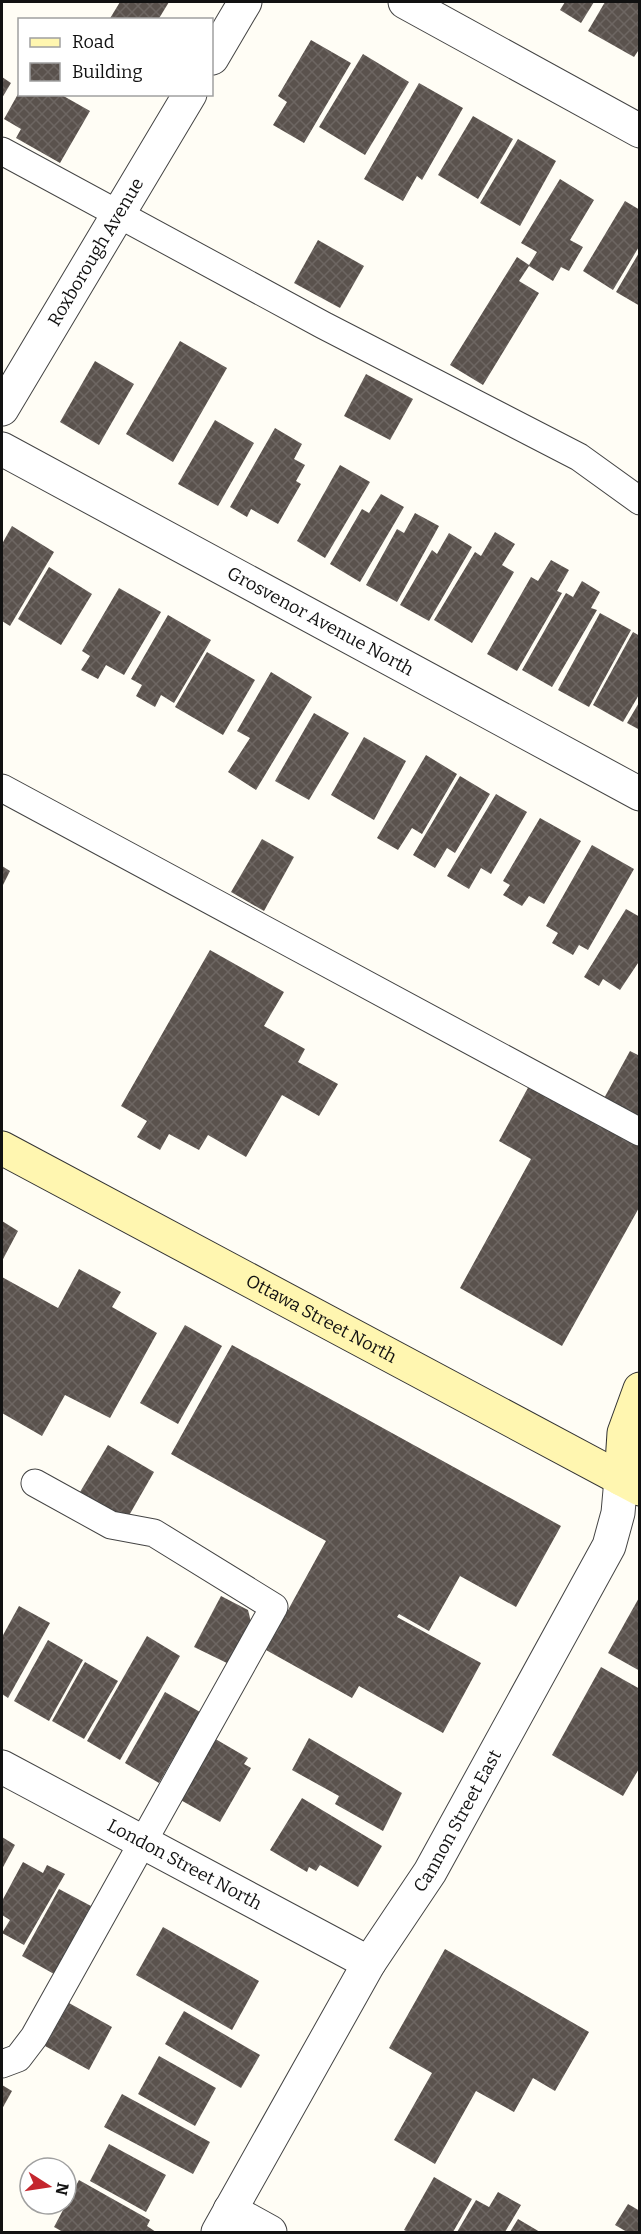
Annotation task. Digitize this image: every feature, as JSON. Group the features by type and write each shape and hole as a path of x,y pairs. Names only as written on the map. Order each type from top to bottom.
{"main road":[{"name":"Ottawa Street North","path":"2,1148 630,1484"},
{"name":"Cannon Street East","path":"630,1484 624,1433 639,1389"}],"street":[{"path":"213,56 245,2"},
{"path":"405,2 639,131"},
{"name":"Roxborough Avenue","path":"2,409 189,96"},
{"name":"Grosvenor Avenue North","path":"2,449 639,794"},
{"name":"Cannon Street East","path":"224,2221 369,1963 430,1872 609,1546 630,1484"},
{"name":"London Street North","path":"2,1767 369,1963"},
{"path":"224,2221 270,2232"}],"lane":[{"path":"2,151 118,215 579,457 639,501"},
{"path":"2,788 639,1132"},
{"path":"2,2064 18,2058 34,2037 274,1606 154,1533 111,1525 35,1483"}],"building":[{"path":"120,2 169,2 159,18 110,18"},
{"path":"565,2 594,2 581,23 560,10"},
{"path":"605,2 640,2 640,48 634,57 588,31"},
{"path":"311,40 351,63 304,143 273,125 287,102 278,96"},
{"path":"363,54 409,82 365,155 319,127"},
{"path":"2,77 11,83 2,98"},
{"path":"419,83 463,108 422,180 417,176 403,201 364,179"},
{"path":"18,94 18,96 64,96 90,111 60,163 16,138 21,129 4,119"},
{"path":"473,116 513,139 478,199 438,175"},
{"path":"518,139 556,161 520,226 480,203"},
{"path":"560,179 594,200 570,240 583,247 569,271 561,267 553,281 529,266 519,281 539,293 483,385 450,365 517,257 529,265 537,252 521,243"},
{"path":"625,201 640,210 640,245 613,290 583,271"},
{"path":"318,240 364,266 340,308 294,283"},
{"path":"640,251 640,306 616,292"},
{"path":"180,341 227,368 173,462 126,434"},
{"path":"95,361 134,384 99,445 60,422"},
{"path":"366,374 413,399 390,440 344,416"},
{"path":"215,420 254,443 218,506 178,484"},
{"path":"275,428 302,444 294,459 305,465 296,481 301,484 278,524 251,509 247,517 230,507"},
{"path":"340,465 370,482 325,558 297,541"},
{"path":"381,494 404,507 360,582 330,564 362,509 369,513"},
{"path":"415,513 439,526 397,602 366,585 397,529 404,533"},
{"path":"12,526 54,552 10,626 2,621 2,544"},
{"path":"495,532 515,544 502,565 514,572 472,643 434,620 475,552 481,556"},
{"path":"449,533 472,547 429,621 400,605 432,550 437,554"},
{"path":"551,560 569,570 557,591 562,593 517,671 487,654 531,577 538,581"},
{"path":"49,567 92,594 61,645 18,619"},
{"path":"582,581 600,592 591,608 597,610 552,687 522,670 566,593 573,597"},
{"path":"119,588 161,612 124,675 106,665 98,679 81,670 90,656 82,651"},
{"path":"600,613 631,630 589,707 558,690"},
{"path":"168,615 211,640 174,703 161,695 155,707 136,696 142,685 131,679"},
{"path":"633,632 640,636 640,693 623,722 593,705"},
{"path":"207,652 255,680 223,735 175,707"},
{"path":"271,672 312,697 256,790 228,772 250,738 237,731"},
{"path":"640,701 640,730 627,723"},
{"path":"314,713 349,733 309,800 275,781"},
{"path":"364,737 406,761 374,820 331,795"},
{"path":"426,755 457,774 422,834 412,828 398,850 377,838"},
{"path":"460,776 490,794 455,853 447,848 435,868 413,855"},
{"path":"496,794 527,812 491,874 481,868 469,889 447,876"},
{"path":"540,818 581,841 544,904 529,896 522,906 503,895 510,885 503,881"},
{"path":"262,839 294,857 264,911 231,892"},
{"path":"592,845 634,869 588,950 579,945 573,955 552,943 558,933 546,926"},
{"path":"2,866 10,871 2,887"},
{"path":"626,909 640,917 640,960 620,990 603,979 599,986 584,977"},
{"path":"210,950 284,992 264,1026 305,1049 298,1062 338,1084 319,1116 282,1095 246,1157 208,1135 199,1150 169,1134 160,1150 137,1137 147,1121 121,1106"},
{"path":"630,1051 640,1056 640,1122 602,1102"},
{"path":"530,1084 640,1145 640,1206 562,1346 460,1288 531,1159 499,1141"},
{"path":"2,1221 18,1231 2,1261"},
{"path":"79,1269 121,1292 112,1307 157,1333 110,1418 65,1395 42,1436 2,1413 2,1277 58,1308"},
{"path":"185,1325 222,1346 178,1424 140,1403"},
{"path":"232,1345 561,1526 516,1607 460,1576 429,1631 399,1614 397,1617 481,1663 443,1733 359,1686 352,1698 266,1650 326,1541 171,1454"},
{"path":"108,1445 154,1472 127,1519 80,1492"},
{"path":"221,1596 248,1610 251,1622 229,1664 194,1647"},
{"path":"640,1596 640,1671 608,1653"},
{"path":"19,1606 50,1623 8,1698 2,1694 2,1637"},
{"path":"147,1636 180,1656 120,1760 87,1741"},
{"path":"48,1640 83,1660 49,1721 14,1701"},
{"path":"85,1662 118,1681 84,1739 52,1721"},
{"path":"601,1667 640,1689 640,1767 623,1796 552,1755"},
{"path":"165,1692 200,1712 159,1783 125,1763"},
{"path":"212,1737 248,1758 244,1764 251,1768 220,1822 177,1798"},
{"path":"309,1738 402,1793 383,1831 335,1804 339,1796 292,1770"},
{"path":"302,1798 382,1846 358,1887 320,1865 316,1871 309,1867 307,1872 270,1850"},
{"path":"2,1837 15,1845 2,1869"},
{"path":"23,1862 43,1873 47,1865 65,1874 24,1945 2,1933 10,1920 2,1915 2,1901"},
{"path":"59,1889 91,1906 54,1974 22,1956"},
{"path":"163,1927 259,1981 232,2030 136,1975"},
{"path":"445,1949 589,2032 555,2091 533,2078 514,2112 476,2091 435,2164 394,2140 432,2073 389,2048"},
{"path":"69,2003 112,2027 89,2070 45,2046"},
{"path":"184,2011 260,2055 241,2088 165,2044"},
{"path":"159,2056 216,2088 195,2126 138,2094"},
{"path":"2,2085 12,2091 2,2109"},
{"path":"122,2094 210,2142 193,2174 104,2127"},
{"path":"109,2144 166,2175 146,2212 90,2181"},
{"path":"434,2177 472,2199 453,2232 408,2232 404,2230"},
{"path":"79,2180 150,2220 147,2226 156,2232 63,2232 54,2227 60,2216 78,2216"},
{"path":"498,2192 521,2205 505,2232 457,2232 476,2200 489,2207"},
{"path":"628,2204 640,2211 640,2232 627,2232 615,2225"},
{"path":"518,2219 540,2232 510,2232"}]}
